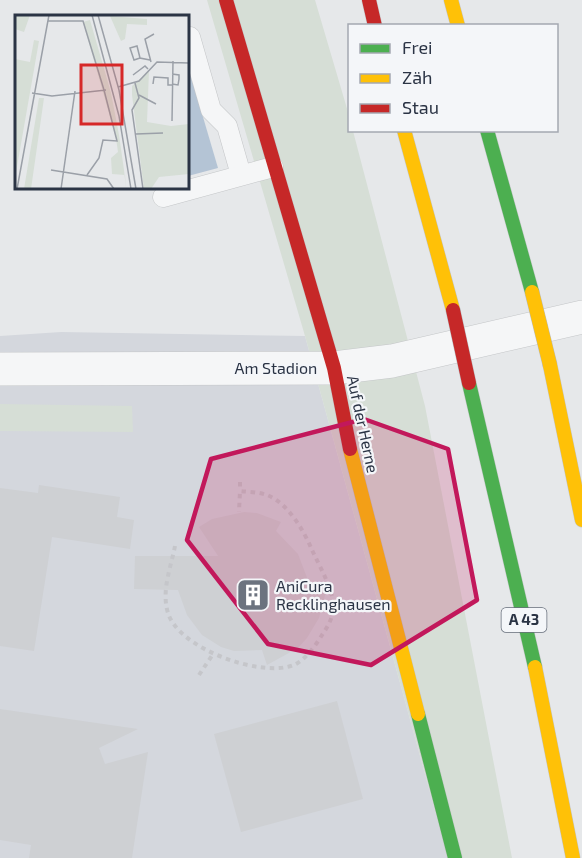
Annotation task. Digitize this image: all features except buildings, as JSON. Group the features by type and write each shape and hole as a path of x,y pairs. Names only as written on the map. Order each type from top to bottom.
{"main road":[{"name":"Auf der Herne","path":"226,0 273,167 334,368 340,413 455,858"},
{"path":"369,0 375,24"},
{"path":"451,0 457,24"},
{"name":"A 43","path":"405,132 453,310 551,739 573,858"},
{"path":"488,132 550,365 582,520"}],"street":[{"name":"Am Stadion","path":"0,369 334,368 392,361 582,317"}],"lane":[{"path":"190,37 211,111 227,126 241,175"},
{"path":"163,196 273,167"}],"path":[{"path":"239,512 240,482"},
{"path":"174,546 165,589 168,615 180,631 213,654 243,664 291,666 298,663 315,646 333,612 333,602 325,578 305,534 288,512 267,495 240,491"},
{"path":"198,675 213,654"}],"highlighted area":[{"path":"364,419 448,449 477,600 371,665 268,644 187,540 211,459"}],"shaded area":[{"path":"207,0 315,0 348,112 348,132 353,132 425,406 512,858 448,858 305,336"},
{"path":"61,332 305,336 448,858 0,858 0,336"},
{"path":"0,404 132,406 133,432 0,431"}],"water":[{"path":"189,69 218,168 189,176"}],"traffic: fast":[{"path":"488,132 532,292"},
{"path":"469,383 535,667"},
{"path":"418,714 455,858"}],"traffic: slow":[{"path":"451,0 457,24"},
{"path":"405,132 453,310"},
{"path":"532,292 550,365"},
{"path":"550,365 582,520"},
{"path":"350,449 418,714"},
{"path":"535,667 573,858"}],"traffic: jam":[{"path":"226,0 334,368 350,449"},
{"path":"369,0 375,24"},
{"path":"453,310 469,383"}],"place":[{"name":"AniCura Recklinghausen","path":"253,595"}]}
